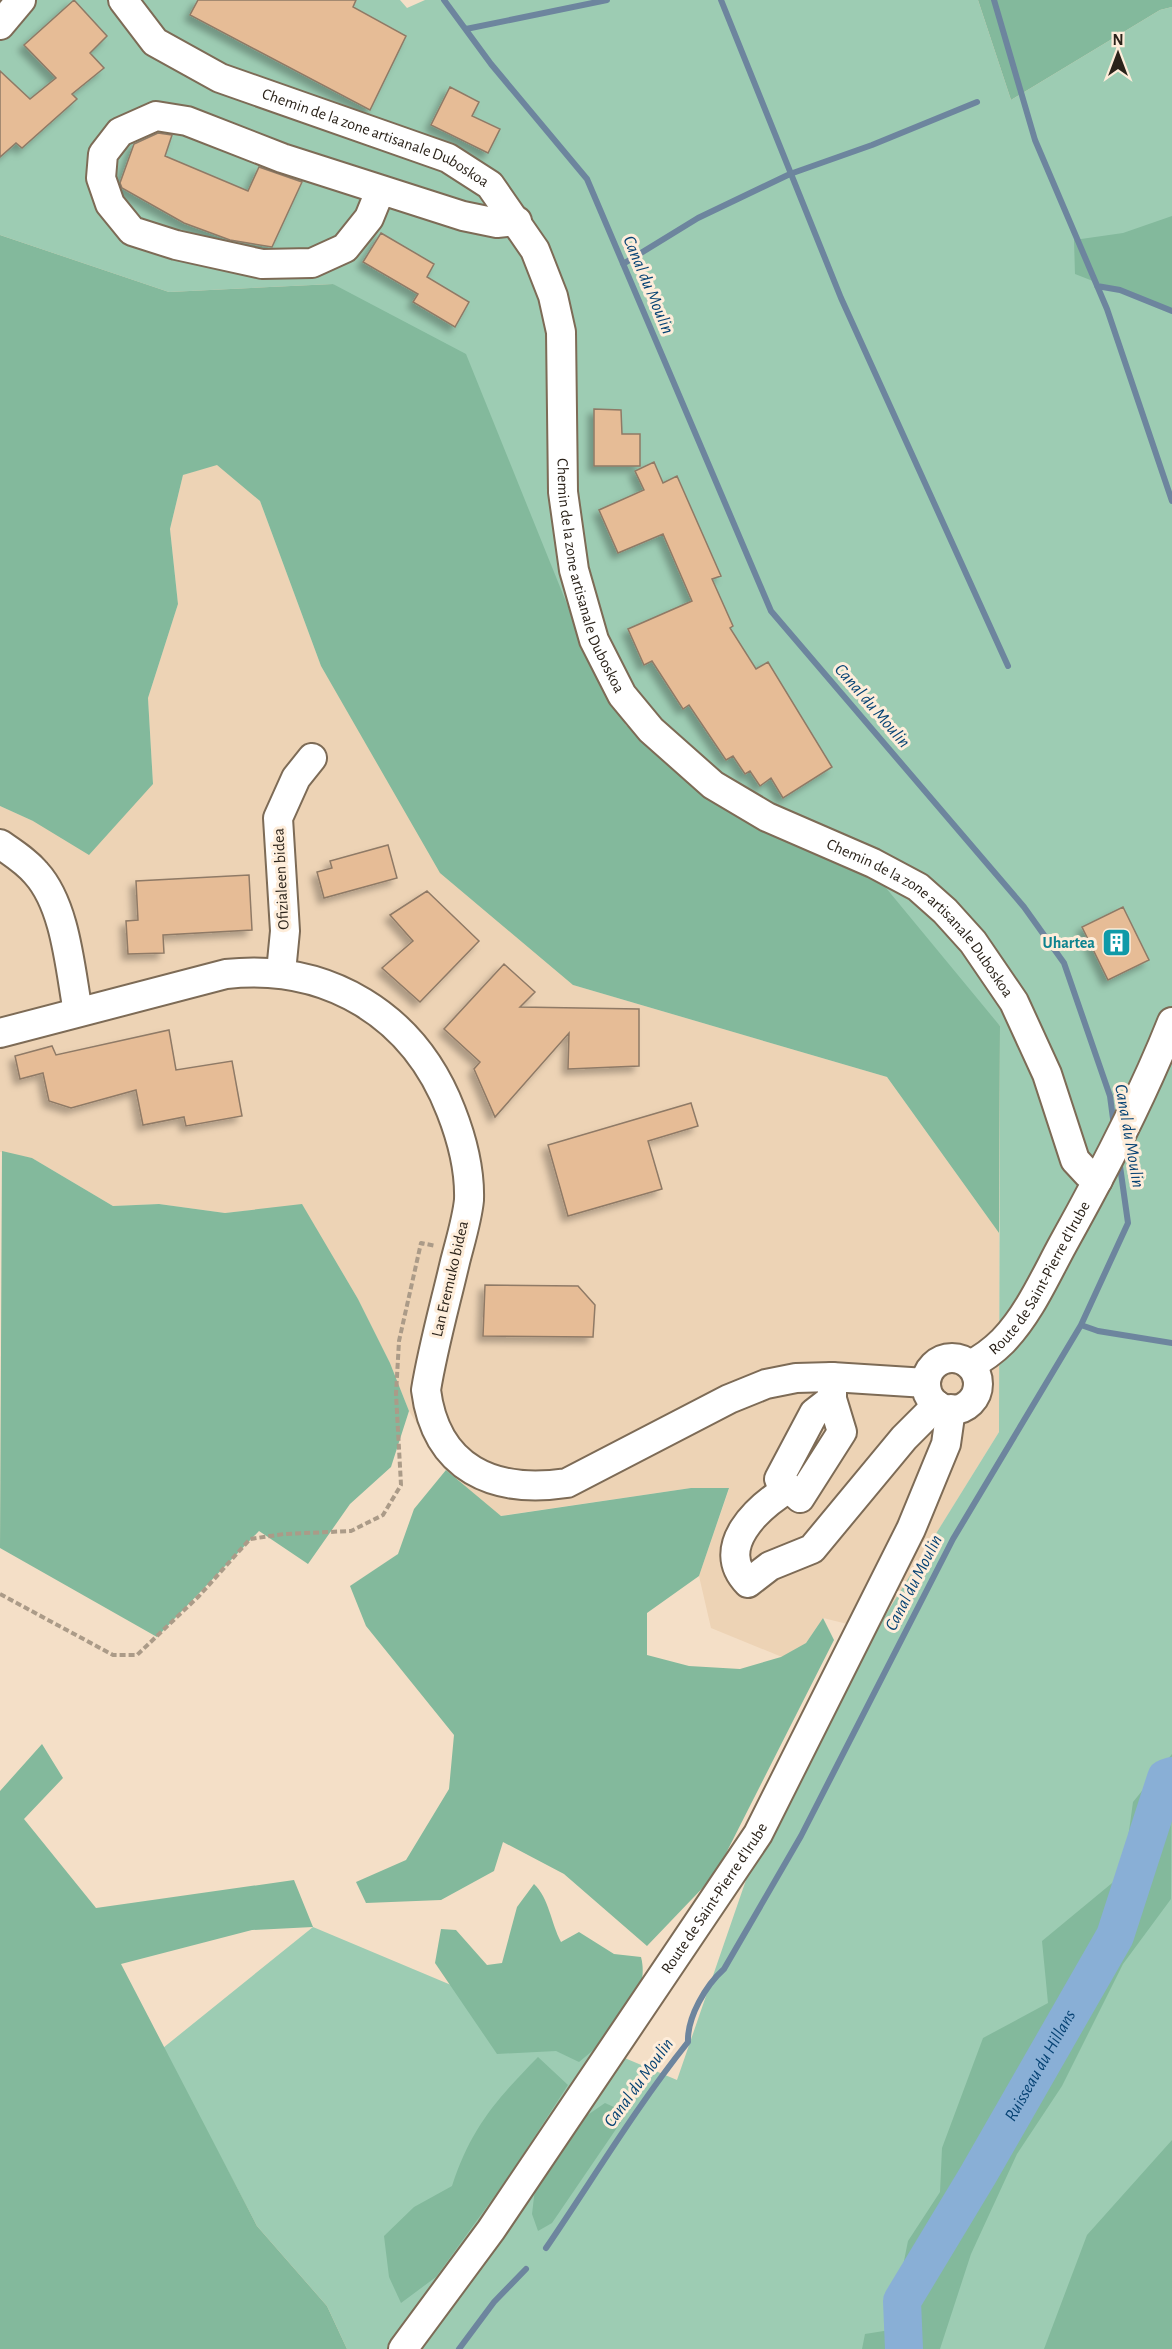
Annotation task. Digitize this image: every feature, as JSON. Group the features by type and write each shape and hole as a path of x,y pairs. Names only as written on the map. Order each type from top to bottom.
{"street":[{"path":"0,25 21,0"},
{"name":"Chemin de la zone artisanale Duboskoa","path":"123,0 155,42 220,78 448,158 490,185 535,250 553,296 561,332 563,492 574,570 594,640 622,695 651,730 713,785 766,816 873,863 918,887 945,911 974,942 1014,1002 1047,1074 1075,1160 1088,1174 1098,1180"},
{"path":"380,191 369,218 345,248 312,263 262,264 176,245 132,231 110,204 101,178 103,154 120,132 156,116 187,121 380,191 437,206 463,216 497,223 517,221"},
{"name":"Ofizialeen bidea","path":"281,972 285,931 278,818 296,778 312,758"},
{"path":"0,844 36,873 50,892 58,913 78,1012"},
{"name":"Lan Eremuko bidea","path":"0,1033 226,974 257,970 281,972 342,990 364,1003 404,1034 422,1056 444,1092 458,1128 467,1161 469,1201 430,1361 426,1390 429,1412 437,1434 455,1459 479,1474 506,1484 537,1487 567,1483 729,1399 766,1384 796,1378 832,1388 938,1399"},
{"name":"Route de Saint-Pierre d'Irube","path":"970,1365 1004,1341 1030,1305 1098,1180 1172,1022"},
{"name":"Route de Saint-Pierre d'Irube","path":"403,2349 491,2230 758,1834 911,1529 946,1444 930,1370 944,1359 962,1360 970,1365 978,1381 977,1390 968,1404 938,1399"},
{"path":"832,1388 814,1413 778,1479 789,1488 769,1500 740,1533 735,1549 736,1564 748,1583 770,1566 812,1549 938,1399"}],"path":[{"path":"0,1594 113,1655 138,1655 199,1596 250,1539 284,1534 351,1531 383,1515 401,1485 396,1394 399,1341 421,1243 458,1251"}],"shaded area":[{"path":"217,464 260,501 321,666 349,712 573,985 887,1077 999,1233 999,1432 876,1631 823,1618 806,1643 782,1657 711,1628 699,1576 729,1489 691,1488 500,1516 446,1470 409,1411 390,1363 358,1299 302,1205 225,1213 159,1204 113,1206 32,1158 0,1152 0,806 33,821 153,784 148,698 178,604 170,529 183,475"}],"green space":[{"path":"0,0 400,0 407,8 425,0 978,0 1011,100 1160,10 1172,7 1172,2349 347,2349 327,2306 257,2226 163,2048 313,1927 677,2080 777,1790 999,1432 1000,1026 629,729 577,629 333,284 169,292 0,235"},
{"path":"978,0 1172,0 1172,7 1160,10 1011,100"},
{"path":"1172,216 1172,312 1075,274 1074,240 1123,233"},
{"path":"0,235 169,292 333,284 466,354 577,629 626,725 714,798 877,877 1000,1026 999,1233 887,1077 573,985 440,873 321,666 260,501 217,465 183,475 170,529 178,604 148,698 153,784 89,855 33,821 0,806"},
{"path":"2,1151 32,1158 113,1206 159,1204 225,1213 302,1204 358,1299 390,1363 409,1411 391,1467 350,1504 308,1564 259,1531 157,1637 0,1548"},
{"path":"446,1470 501,1516 691,1488 729,1488 699,1576 647,1613 647,1655 689,1666 740,1669 781,1657 806,1643 823,1618 834,1640 715,1875 647,1946 564,1874 503,1842 494,1871 441,1900 366,1903 356,1882 406,1860 449,1789 454,1735 366,1626 350,1586 398,1554 414,1509"},
{"path":"42,1744 63,1778 24,1819 96,1908 294,1880 313,1927 252,1930 121,1964 257,2226 327,2306 347,2349 0,2349 0,1791"},
{"path":"1172,1754 1171,1899 1123,1964 1062,2086 1017,2154 971,2254 940,2349 862,2349 865,2334 890,2330 908,2241 940,2192 942,2148 983,2038 1048,2003 1042,1941 1123,1874 1133,1802"},
{"path":"534,1884 543,1896 561,1942 579,1932 614,1954 641,1957 643,1973 634,2002 614,2029 579,2062 556,2051 497,2054 435,1963 441,1929 456,1930 487,1965 502,1963 517,1907"},
{"path":"538,2057 568,2085 509,2176 436,2277 401,2303 389,2277 384,2236 414,2207 452,2186 468,2147 486,2116"},
{"path":"605,2103 627,2113 552,2223 538,2231 532,2214 536,2180 573,2125"},
{"path":"1172,2140 1172,2349 1044,2349 1087,2235"}],"building":[{"path":"74,0 107,36 90,53 104,68 72,94 77,99 22,148 16,143 0,157 0,71 30,99 56,78 24,45"},
{"path":"198,0 356,0 353,7 406,36 370,110 190,15"},
{"path":"450,87 479,102 472,116 500,129 488,153 431,125"},
{"path":"158,133 172,135 165,156 248,191 259,167 302,182 272,247 230,240 184,223 122,188 120,183 134,144"},
{"path":"381,233 434,264 427,277 469,302 455,327 413,302 418,294 363,262"},
{"path":"594,409 621,410 622,434 640,434 640,466 594,466"},
{"path":"654,462 663,483 677,476 721,576 712,579 733,626 730,628 756,669 768,662 832,767 783,798 771,778 760,786 750,771 745,774 733,756 726,760 689,705 683,709 652,661 644,665 628,629 692,601 663,534 618,553 599,510 644,490 635,471"},
{"path":"388,845 397,878 324,898 317,872 332,868 330,861"},
{"path":"249,875 252,930 163,935 164,953 128,954 126,921 138,920 136,881"},
{"path":"427,891 479,941 420,1002 382,968 413,941 390,915"},
{"name":"Uhartea","path":"1123,907 1149,960 1108,980 1082,927"},
{"path":"504,964 535,992 520,1007 639,1009 639,1066 568,1069 569,1033 495,1117 474,1069 480,1062 444,1029"},
{"path":"169,1030 176,1070 232,1061 242,1116 186,1126 184,1117 143,1125 136,1090 71,1108 49,1101 43,1073 20,1079 15,1056 52,1046 56,1055"},
{"path":"691,1103 698,1126 648,1141 662,1189 568,1216 548,1145"},
{"path":"485,1285 578,1286 595,1305 593,1337 483,1336"}],"waterway":[{"name":"Canal du Moulin","path":"444,0 491,64 587,179 771,611 1024,907 1064,963 1110,1096 1114,1126"},
{"path":"466,29 607,0"},
{"path":"721,0 841,298 1008,666"},
{"path":"994,0 1035,140 1107,309 1172,501"},
{"path":"623,264 698,218 790,174 872,145 977,102"},
{"path":"1097,286 1120,290 1172,311"},
{"name":"Canal du Moulin","path":"546,2248 633,2118 688,2042 691,2022 699,2002 724,1969 801,1836 953,1539 1081,1325 1128,1223 1119,1159"},
{"path":"1081,1325 1098,1331 1172,1343"},
{"name":"Ruisseau du Hillans","path":"904,2349 902,2301 978,2175 1115,1936 1166,1778 1172,1776"},
{"name":"Canal du Moulin","path":"459,2349 494,2302 526,2269"}],"place":[{"name":"Uhartea","path":"1116,943"}]}
